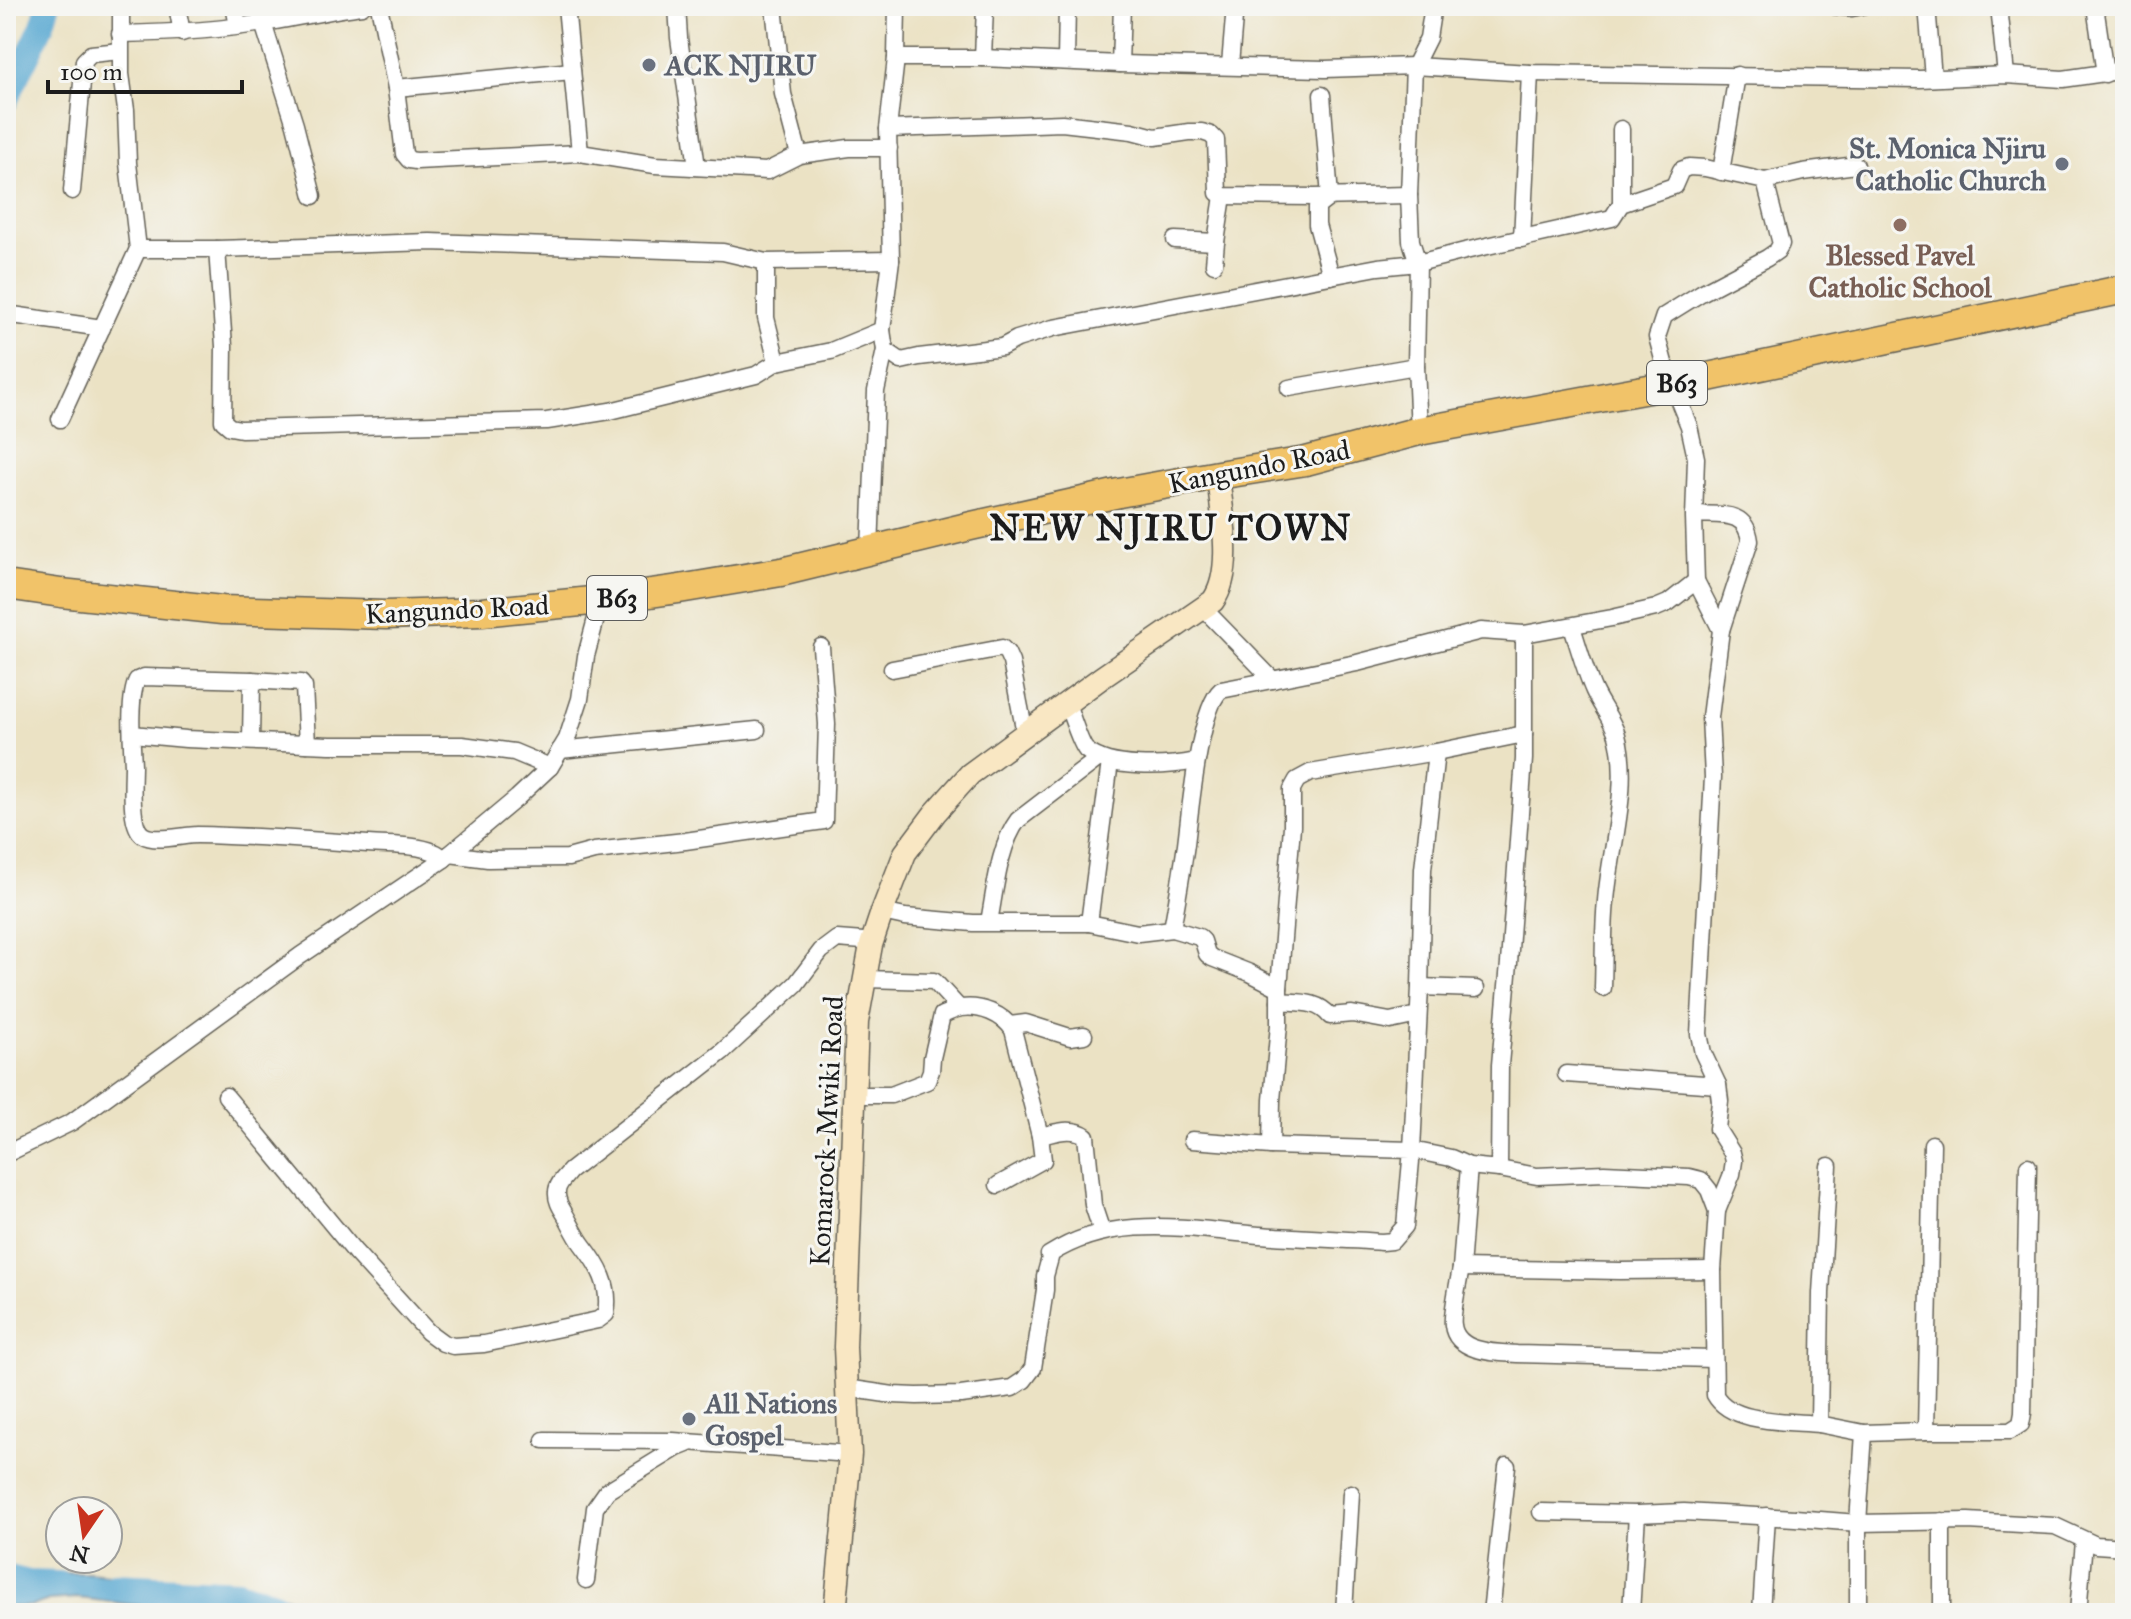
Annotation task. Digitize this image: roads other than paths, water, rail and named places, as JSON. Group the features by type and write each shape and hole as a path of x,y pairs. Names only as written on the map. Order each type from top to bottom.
{"highway":[{"name":"Kangundo Road","path":"6,585 222,610 386,615 482,612 601,600 781,572 1119,493 1306,461 1419,431 1670,385 2125,289"}],"main road":[{"name":"Komarock-Mwiki Road","path":"835,1613 850,1454 846,1332 857,1022 871,945 882,912 905,853 970,774 1101,678 1204,609 1218,594 1226,562 1218,475"}],"street":[{"path":"60,419 138,249 128,163 120,42 121,6"},
{"path":"177,6 182,33"},
{"path":"234,6 238,26"},
{"path":"72,191 84,61 91,54 120,42 263,23 327,8 362,6"},
{"path":"379,6 396,88 404,154 409,160 580,153 655,165 767,171 799,155 849,148 889,148"},
{"path":"566,6 580,153"},
{"path":"677,6 697,167"},
{"path":"774,6 783,94 799,155"},
{"path":"870,551 876,391 885,350 882,330 891,260 888,129 896,58 897,6"},
{"path":"983,58 985,6"},
{"path":"1066,61 1067,6"},
{"path":"1120,64 1122,6"},
{"path":"1230,65 1235,6"},
{"path":"1419,431 1416,366 1418,263 1411,241 1409,195 1414,66 1428,38 1433,6"},
{"path":"1834,6 1862,6"},
{"path":"1927,6 1933,78"},
{"path":"1999,6 2006,75"},
{"path":"2095,6 2105,74"},
{"path":"263,23 295,125 313,196"},
{"path":"896,58 1325,69 1414,66 1530,73 1933,78 2006,75 2063,79 2125,70"},
{"path":"396,88 572,71"},
{"path":"1522,239 1530,73"},
{"path":"1721,172 1737,75"},
{"path":"1322,95 1330,197"},
{"path":"888,129 1062,123 1132,131 1155,137 1202,132 1216,140 1218,193 1223,196 1409,195"},
{"path":"885,350 901,361 1002,347 1053,328 1378,267 1418,263 1612,218 1621,204 1621,129"},
{"path":"1621,204 1674,186 1681,170 1689,167 1765,181 1856,165"},
{"path":"1721,630 1696,581 1696,458 1689,426 1670,385 1657,337 1664,316 1777,251 1781,244 1765,181"},
{"path":"1214,264 1223,196"},
{"path":"1330,197 1317,207 1316,219 1331,276"},
{"path":"1175,240 1216,242"},
{"path":"138,249 430,242 723,252 766,262 891,260"},
{"path":"217,249 224,346 223,421 230,427 241,429 547,421 610,411 756,375 777,362 831,351 882,330"},
{"path":"766,262 766,318 777,362"},
{"path":"6,314 102,328"},
{"path":"1289,388 1416,366"},
{"path":"1694,514 1735,517 1749,529 1750,541 1721,630 1710,717 1713,777 1699,1034 1703,1053 1718,1085 1717,1129 1734,1161 1717,1211 1713,1270 1713,1359 1715,1395 1719,1403 1745,1416 1819,1424 1864,1433 2010,1431 2021,1424 2028,1166"},
{"path":"1172,929 1196,761 1217,694 1481,631 1524,634 1572,627 1656,608 1668,603 1696,581"},
{"path":"6,1154 72,1122 300,956 447,856 517,798 550,767 567,739 580,699 586,656 601,600"},
{"path":"1204,609 1273,680"},
{"path":"1572,627 1594,690 1611,718 1620,752 1618,810 1606,901 1603,988"},
{"path":"1499,1169 1500,1065 1524,759 1524,634"},
{"path":"307,744 304,687 301,683 144,677 137,680 133,688 132,734 134,823 143,835 158,839 183,835 272,837 414,848 447,856 488,859 568,858 594,851 824,821 827,724 821,647"},
{"path":"892,669 1002,648 1011,662 1025,733"},
{"path":"251,741 252,680"},
{"path":"1067,703 1085,749 1104,760 1176,766 1196,761"},
{"path":"560,750 757,730"},
{"path":"132,734 307,744 462,745 514,752 550,767"},
{"path":"1271,1146 1292,789 1297,780 1310,773 1524,734"},
{"path":"846,1388 917,1396 961,1395 1012,1388 1024,1380 1033,1368 1049,1255 1062,1246 1102,1232 1137,1227 1392,1241 1405,1226 1412,1150 1423,869 1436,752"},
{"path":"989,922 1012,828 1018,820 1104,760"},
{"path":"1089,923 1104,760"},
{"path":"882,912 973,923 1089,923 1138,933 1172,929 1199,937 1212,958 1250,973 1279,995 1323,1007 1330,1016 1352,1014 1390,1021 1418,1015"},
{"path":"226,1096 355,1252 428,1332 443,1343 453,1346 484,1344 598,1320 606,1314 608,1304 604,1277 559,1205 556,1192 559,1184 570,1171 722,1052 796,984 821,951 837,939 863,941 871,945"},
{"path":"865,979 934,981 959,1008"},
{"path":"1420,987 1476,989"},
{"path":"855,1095 891,1095 927,1081 942,1015 959,1008 979,1008 995,1014 1010,1025 1015,1036 1043,1160 998,1185"},
{"path":"1010,1025 1026,1023 1070,1037 1084,1035"},
{"path":"1566,1074 1718,1085"},
{"path":"1040,1136 1072,1130 1086,1136 1093,1205 1102,1232"},
{"path":"1192,1140 1271,1146 1412,1150 1451,1158 1469,1166 1537,1176 1604,1173 1689,1177 1701,1180 1709,1190 1717,1211"},
{"path":"1926,1431 1932,1144"},
{"path":"1469,1166 1461,1268 1452,1326 1461,1340 1493,1353 1713,1359"},
{"path":"1819,1424 1821,1293 1829,1166"},
{"path":"1461,1268 1713,1270"},
{"path":"1858,1613 1858,1523 1864,1433"},
{"path":"544,1440 651,1440 850,1454"},
{"path":"586,1580 595,1508 599,1500 607,1491 689,1443"},
{"path":"1491,1613 1507,1466"},
{"path":"1344,1613 1351,1493"},
{"path":"1541,1512 1684,1512 1858,1523 1968,1521 2055,1526 2096,1545 2125,1547"},
{"path":"1631,1613 1637,1514"},
{"path":"1761,1613 1767,1516"},
{"path":"1942,1521 1942,1613"},
{"path":"2078,1613 2084,1541"}],"water":[{"path":"48,1575 118,1576 146,1587 170,1589 208,1599 234,1595 285,1596 301,1602 312,1613 272,1613 267,1607 186,1611 78,1598 6,1607 6,1583 25,1582"}],"waterway":[{"path":"6,101 42,26 48,6"},
{"path":"6,1576 29,1582 58,1583"},
{"path":"114,1585 239,1591 274,1603 287,1613"}],"place":[{"name":"ACK NJIRU","path":"649,65"},
{"name":"St. Monica Njiru Catholic Church","path":"2062,164"},
{"name":"Blessed Pavel Catholic School","path":"1900,225"},
{"name":"All Nations Gospel","path":"689,1419"}],"district":[{"name":"NEW NJIRU TOWN","path":"1171,527"}]}
